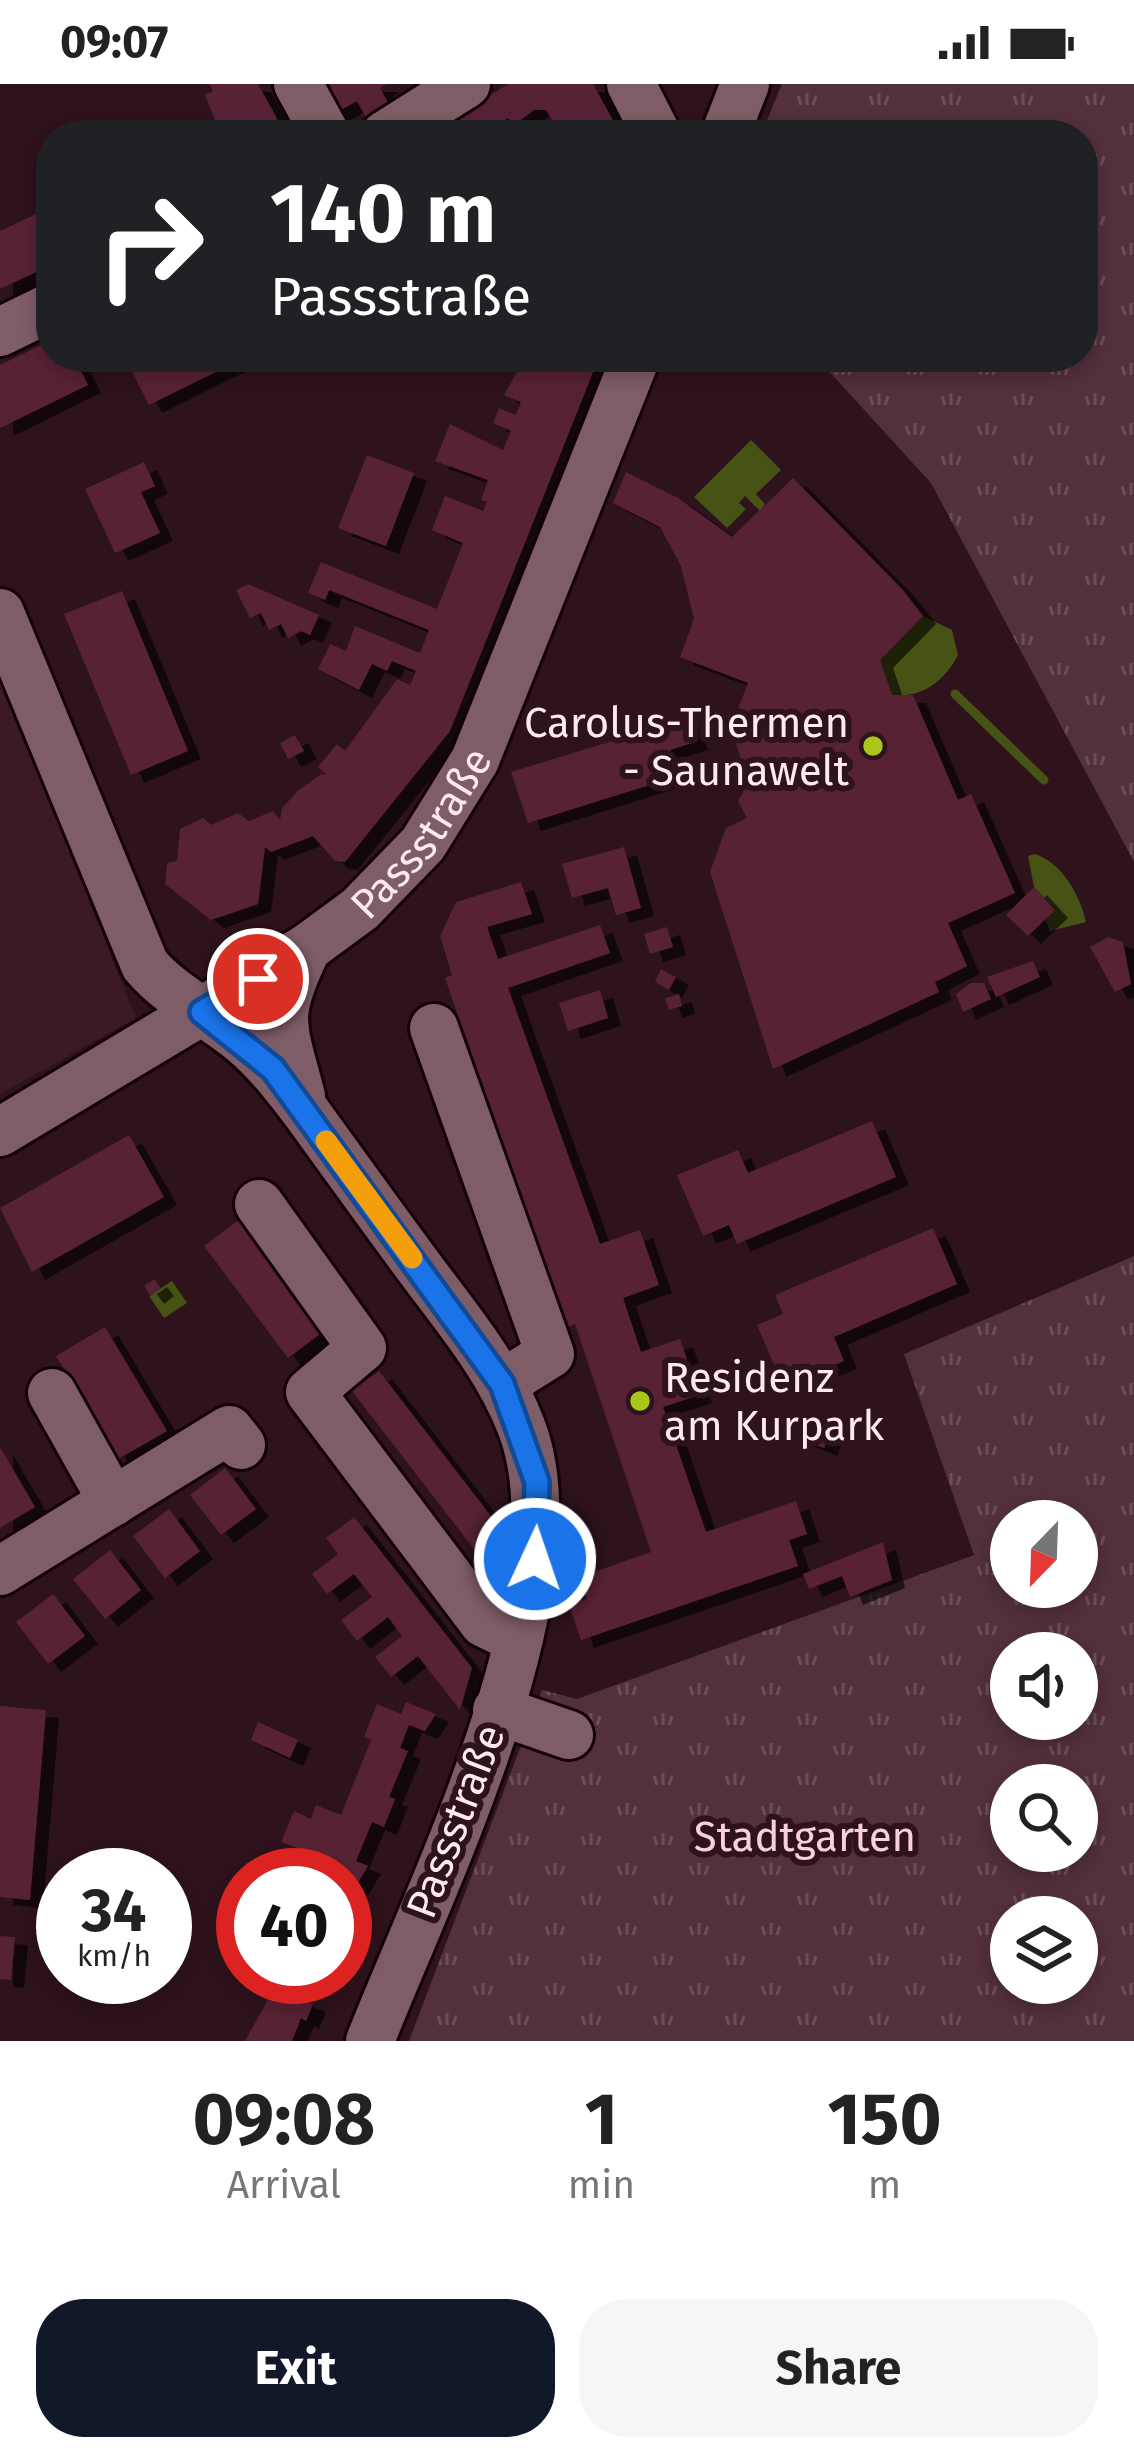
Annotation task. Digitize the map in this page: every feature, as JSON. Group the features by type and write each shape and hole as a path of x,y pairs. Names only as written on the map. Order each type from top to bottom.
{"street":[{"path":"298,84 318,120"},
{"path":"409,120 466,84"},
{"path":"631,84 649,120"},
{"path":"731,120 745,84"},
{"path":"0,332 36,314"},
{"name":"Passstraße","path":"370,2041 497,1710 538,1534 537,1482 502,1384 273,1069 202,1012 307,948 360,909 423,844 475,760 630,372"},
{"path":"0,613 146,965 202,1012 0,1132"},
{"path":"306,1112 280,1018 283,998 307,948"},
{"path":"434,1028 550,1354 502,1384"},
{"path":"259,1204 362,1348 310,1392 484,1623 517,1640"},
{"path":"52,1394 113,1502"},
{"path":"0,1571 229,1430 241,1444"},
{"path":"497,1710 569,1735"}],"shaded area":[{"path":"751,440 781,470 756,494 765,504 760,511 745,496 739,503 746,509 727,528 694,497"},
{"path":"923,616 952,630 958,655 931,686 913,694 892,695 880,660"},
{"path":"0,678 136,1018 0,1094"},
{"path":"1035,854 1068,881 1086,922 1050,931 1045,920 1055,909 1034,887 1028,856"},
{"path":"172,1281 187,1303 164,1318 149,1296"}],"green space":[{"path":"782,84 1134,84 1134,862 931,483 830,372 1098,372 1098,120 767,120"},
{"name":"Stadtgarten","path":"1134,1256 1134,2041 409,2041 542,1690 577,1699 974,1555 904,1354"}],"building":[{"path":"209,84 258,84 278,120 215,120 205,95 213,91"},
{"path":"317,84 387,84 380,88 392,110 367,120 357,101 334,114"},
{"path":"508,84 593,84 613,120 552,120 546,110 534,110 521,120 452,120"},
{"path":"36,214 36,272 0,289 0,231"},
{"path":"36,347 36,372 82,372 88,385 0,428 0,365"},
{"path":"132,372 216,372 149,405"},
{"path":"517,372 593,372 450,731 345,862 335,861 313,836 271,852 265,847 258,904 211,920 165,884 167,863 177,861 180,829 203,818 211,825 238,813 249,821 273,811 280,820 282,808 299,790 321,774 327,775 318,767 337,744 345,751 397,679 410,685 416,671 392,661 387,671 372,664 359,690 318,669 330,644 346,651 355,626 420,653 429,630 329,590 325,600 308,593 321,562 437,609 463,543 432,530 445,496 483,511 487,502 481,500 488,480 435,461 450,424 503,450 511,431 493,423 499,408 516,415 521,402 504,395"},
{"path":"367,455 414,473 386,546 338,528"},
{"path":"144,462 155,486 141,492 160,533 115,553 85,489"},
{"path":"626,472 678,498 732,537 793,478 902,589 923,616 880,660 892,695 913,695 958,800 971,794 1015,893 948,923 967,966 935,982 939,992 773,1069 710,872 726,828 747,818 738,801 748,783 731,727 748,683 680,657 694,619 681,566 660,527 613,503"},
{"path":"248,584 319,615 310,635 301,631 288,638 281,624 269,630 261,613 250,618 236,590"},
{"path":"122,591 188,751 131,775 64,614"},
{"path":"687,718 695,742 670,750 678,776 528,823 511,772"},
{"path":"295,735 304,751 288,759 280,743"},
{"path":"624,847 641,908 616,915 608,888 572,898 562,864"},
{"name":"Residenz am Kurpark","path":"521,882 532,914 487,927 498,959 600,925 610,953 508,988 600,1244 640,1230 659,1285 623,1298 641,1352 680,1339 699,1395 663,1407 706,1532 796,1501 807,1534 789,1540 798,1566 581,1640 569,1605 587,1599 580,1577 651,1552 575,1324 566,1328 445,978 452,975 440,936 456,902"},
{"path":"1034,887 1055,910 1028,936 1006,915"},
{"path":"667,927 673,947 650,954 644,934"},
{"path":"1108,937 1123,942 1131,984 1115,992 1090,947"},
{"path":"1033,961 1040,977 996,997 987,977"},
{"path":"661,969 676,977 669,990 655,982"},
{"path":"971,983 984,983 991,999 963,1012 956,994"},
{"path":"600,990 608,1018 568,1031 559,1003"},
{"path":"679,994 682,1006 669,1010 665,998"},
{"path":"872,1121 896,1177 737,1244 729,1225 703,1236 677,1175 738,1150 748,1173"},
{"path":"129,1135 164,1197 32,1272 0,1208"},
{"path":"244,1216 328,1328 288,1358 204,1246"},
{"path":"933,1228 957,1284 834,1337 844,1361 783,1386 757,1325 783,1314 775,1295"},
{"path":"154,1279 161,1288 151,1296 144,1286"},
{"path":"105,1327 167,1431 118,1459 56,1356"},
{"path":"379,1371 504,1533 494,1575 352,1391"},
{"path":"809,1414 834,1424 824,1448 799,1438"},
{"path":"0,1447 35,1507 0,1528"},
{"path":"225,1468 256,1509 221,1535 190,1495"},
{"path":"169,1509 200,1551 165,1578 133,1536"},
{"path":"354,1517 472,1668 460,1710 418,1656 391,1677 375,1657 402,1636 388,1617 357,1641 341,1620 372,1597 354,1574 327,1594 312,1574 338,1554 326,1538"},
{"path":"883,1542 892,1580 850,1597 842,1576 809,1589 803,1574"},
{"path":"110,1550 141,1590 105,1619 73,1579"},
{"path":"53,1594 85,1636 48,1664 16,1622"},
{"path":"406,1702 436,1714 425,1731 409,1725 400,1748 408,1751 389,1797 395,1799 384,1827 372,1822 361,1848 298,1848 281,1842 294,1811 311,1819 316,1805 341,1815 371,1740 364,1737 377,1704 401,1714"},
{"path":"0,1706 46,1710 30,1900 0,1897"},
{"path":"258,1722 298,1740 290,1758 251,1740"},
{"path":"0,1936 15,1937 11,1980 0,1979"},
{"path":"266,2004 313,2004 292,2041 245,2041"}],"waterway":[{"path":"955,694 1044,780"}],"slow traffic":[{"path":"326,1141 412,1258"}],"place":[{"name":"Carolus-Thermen - Saunawelt","path":"873,746"},
{"name":"Residenz am Kurpark","path":"640,1401"}],"route":[{"path":"258,979 202,1012 273,1069 502,1384 523,1430 537,1482 535,1559"}]}
